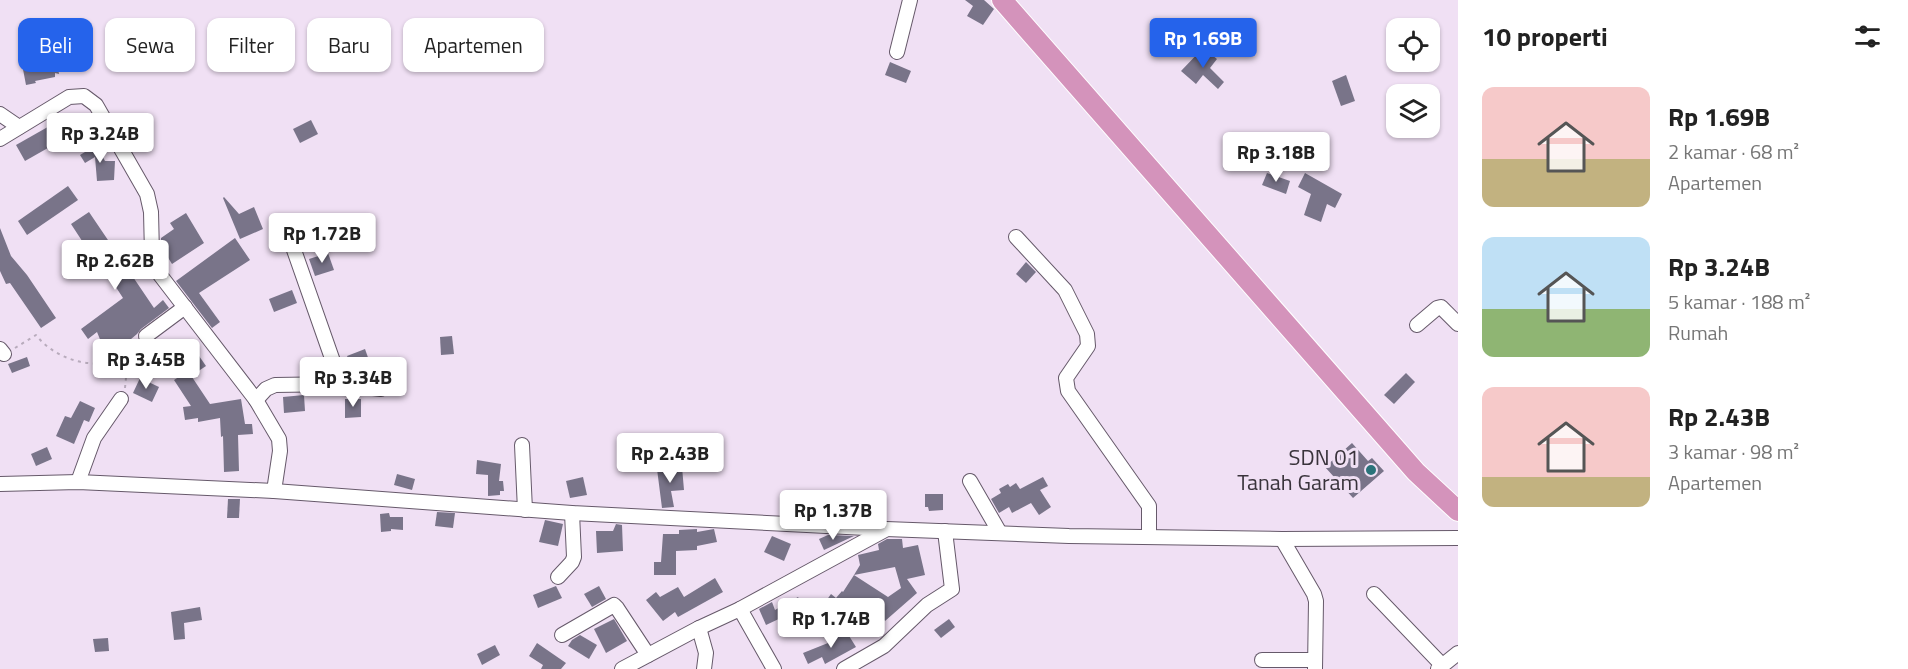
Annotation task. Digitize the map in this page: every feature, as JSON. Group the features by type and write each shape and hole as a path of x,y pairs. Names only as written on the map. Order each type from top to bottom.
{"highway":[{"path":"1002,0 1416,472 1458,512"}],"street":[{"path":"897,52 910,0"},
{"path":"0,139 69,97 84,96 96,105 147,194 151,212 153,263 256,400 280,445 274,491"},
{"path":"0,114 19,127"},
{"path":"1016,237 1065,290 1087,334 1088,346 1066,378 1068,391 1149,506 1149,537"},
{"path":"294,250 341,384"},
{"path":"146,336 185,307"},
{"path":"1417,325 1439,307 1443,307 1458,324"},
{"path":"256,400 266,389 275,386 341,384 381,389"},
{"path":"78,482 94,438 122,399"},
{"path":"522,445 525,510"},
{"path":"0,484 78,482 274,491 572,513 886,530 1282,539 1458,538"},
{"path":"970,482 1000,533"},
{"path":"558,577 572,562 572,513"},
{"path":"622,669 740,609 886,530"},
{"path":"844,669 884,646 927,605 952,589 945,531"},
{"path":"1262,660 1314,664 1316,601 1282,539"},
{"path":"1374,594 1440,667 1458,652"},
{"path":"562,635 614,605 648,655"},
{"path":"740,609 774,669"},
{"path":"699,628 706,653 704,669"}],"path":[{"path":"2,352 36,335 43,345 75,362 108,362 128,350"},
{"path":"122,399 127,379 129,346 146,336"}],"building":[{"path":"965,0 984,0 994,9 983,25 967,16 973,6"},
{"path":"1203,48 1217,59 1210,68 1224,82 1218,89 1203,75 1196,84 1181,71"},
{"path":"890,62 911,71 906,83 885,75"},
{"path":"24,72 59,72 59,74 55,73 55,77 26,85"},
{"path":"1346,75 1355,101 1341,106 1332,81"},
{"path":"311,120 318,134 300,143 293,129"},
{"path":"53,124 62,140 25,161 16,145"},
{"path":"95,143 105,161 115,161 114,180 97,181 95,157 85,163 80,155 95,146"},
{"path":"1267,173 1290,181 1286,194 1262,185"},
{"path":"1305,173 1342,194 1335,208 1327,204 1321,222 1304,215 1311,194 1298,187"},
{"path":"68,186 78,200 27,235 18,221"},
{"path":"224,197 239,214 254,207 263,229 240,239"},
{"path":"89,212 154,308 163,300 169,308 141,329 124,345 125,347 106,354 97,332 88,339 81,329 123,298 97,258 83,265 75,254 86,247 71,224"},
{"path":"186,213 204,243 172,264 161,246 161,238 174,229 170,223"},
{"path":"0,228 11,256 56,318 41,328 10,283 6,284 0,271"},
{"path":"235,238 250,260 199,293 220,322 212,328 176,281"},
{"path":"328,253 334,270 315,276 309,259"},
{"path":"1026,262 1036,272 1026,283 1016,274"},
{"path":"292,290 297,303 274,312 269,299"},
{"path":"452,336 454,354 441,355 440,337"},
{"path":"188,340 206,366 194,374 176,349"},
{"path":"365,349 371,366 354,373 347,356"},
{"path":"27,357 30,366 12,373 8,364"},
{"path":"188,371 210,404 241,399 245,424 252,424 253,434 238,435 239,471 224,472 220,418 198,422 198,418 185,420 183,407 191,406 174,380"},
{"path":"1406,373 1415,382 1394,404 1384,395"},
{"path":"140,378 159,387 152,402 133,393"},
{"path":"304,395 305,411 284,413 283,397"},
{"path":"345,399 361,399 361,417 345,418"},
{"path":"80,401 95,408 89,422 84,420 74,444 56,436 65,416 71,418"},
{"name":"SDN 01 Tanah Garam","path":"1352,443 1368,461 1372,458 1384,471 1353,498 1325,467"},
{"path":"47,447 52,459 36,466 31,454"},
{"path":"477,460 501,464 499,481 503,481 504,491 500,491 500,495 488,496 488,475 476,474"},
{"path":"682,467 684,490 671,491 674,507 662,508 657,469"},
{"path":"397,474 415,479 412,490 394,485"},
{"path":"583,477 587,495 570,498 566,481"},
{"path":"1043,477 1048,486 1040,490 1051,507 1039,515 1031,503 1012,513 1009,507 999,513 991,499 1001,493 999,489 1016,483 1020,489"},
{"path":"925,494 943,494 943,510 929,511 928,507 925,507"},
{"path":"228,499 240,499 239,518 227,518"},
{"path":"437,512 455,513 453,528 435,526"},
{"path":"389,513 390,517 403,517 403,530 391,529 391,531 381,532 380,514"},
{"path":"545,520 563,524 558,546 539,542"},
{"path":"616,524 622,525 623,551 597,553 596,531 613,531"},
{"path":"697,529 697,532 714,529 717,542 697,546 697,550 676,551 676,575 654,575 654,562 661,562 663,534 679,534 679,530"},
{"path":"828,535 854,536 824,550 819,539"},
{"path":"772,536 791,544 784,561 764,552"},
{"path":"887,539 902,539 903,548 918,545 925,575 907,579 917,593 885,621 876,610 858,599 844,619 830,609 832,605 826,601 831,594 836,598 843,592 860,565 858,555 879,550 878,544","holes":["895,567 901,588 888,597 854,575"]},
{"path":"715,578 723,592 678,617 675,612 663,621 646,600 656,592 660,597 678,587 684,597"},
{"path":"556,586 562,598 538,608 533,595"},
{"path":"599,586 606,599 592,607 584,594"},
{"path":"798,597 808,614 788,626 783,617 766,625 759,609 772,602 775,610"},
{"path":"200,607 202,620 184,623 185,639 174,640 171,612"},
{"path":"614,619 627,641 606,653 594,629"},
{"path":"949,619 955,627 941,638 934,630"},
{"path":"846,631 856,647 825,664 822,657 808,664 803,653 833,641 832,639"},
{"path":"580,635 597,645 589,659 568,646"},
{"path":"108,638 109,651 95,652 93,639"},
{"path":"537,643 566,663 561,669 541,669 543,665 529,656"},
{"path":"495,645 500,655 482,665 477,654"}],"place":[{"name":"SDN 01 Tanah Garam","path":"1371,470"}]}
